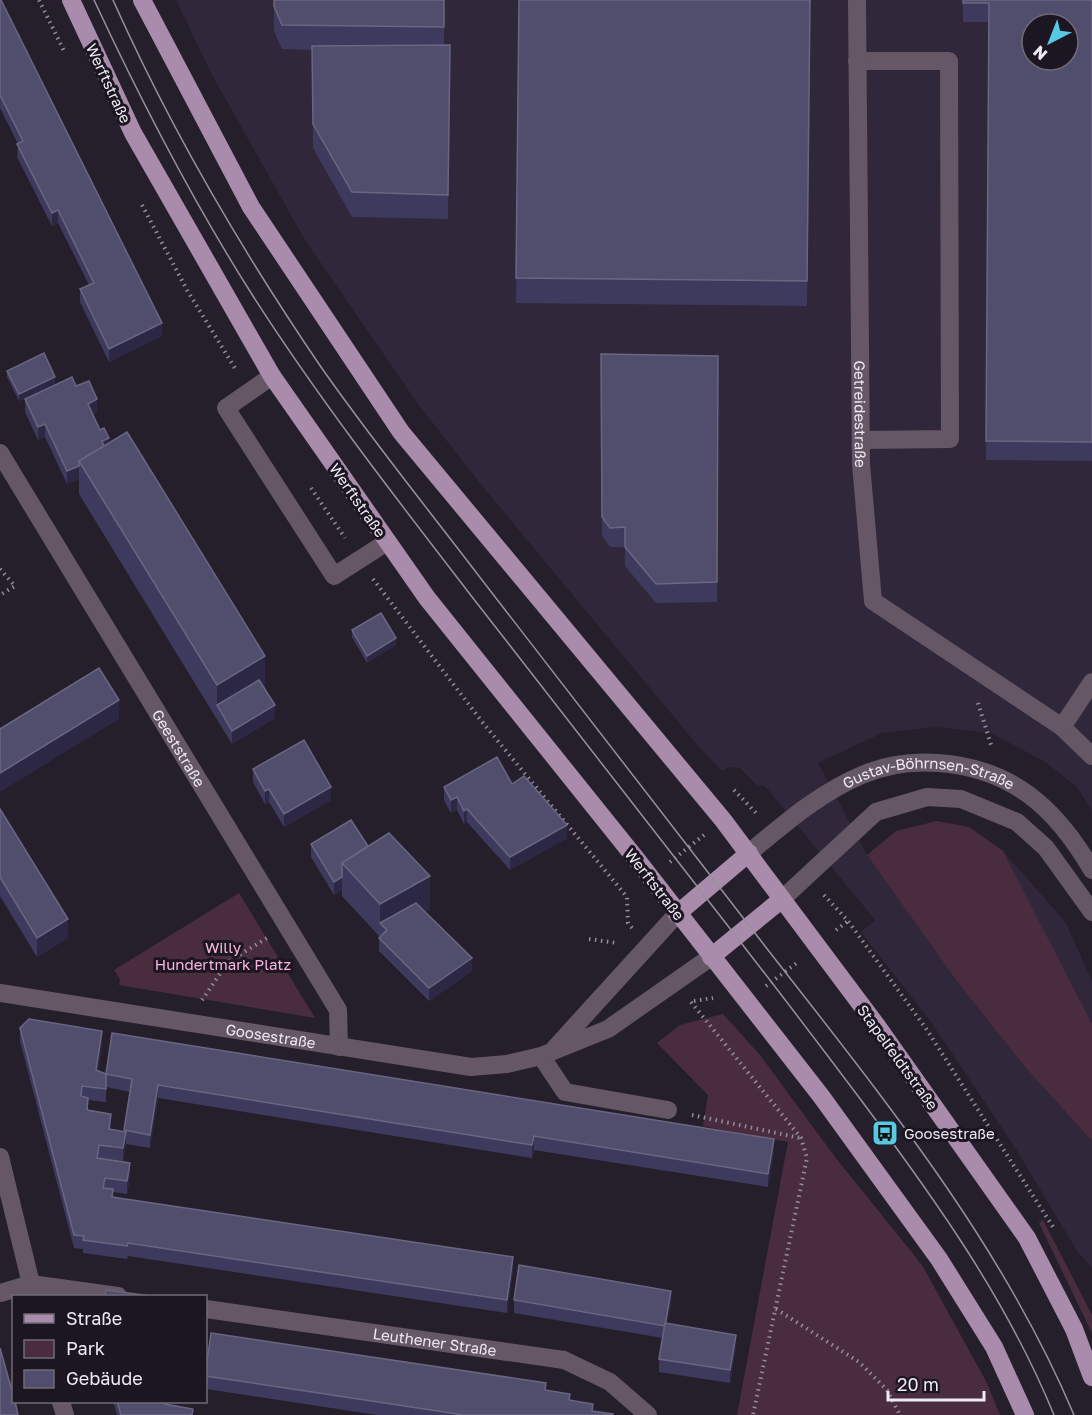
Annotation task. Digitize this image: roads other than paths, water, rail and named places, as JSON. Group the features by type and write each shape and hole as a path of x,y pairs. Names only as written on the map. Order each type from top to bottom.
{"main road":[{"name":"Werftstraße","path":"71,0 133,133 272,376 427,598 651,878 711,957"},
{"path":"142,0 251,207 401,432 723,820 781,900 711,957 820,1096 939,1259 994,1347 1025,1415"},
{"path":"677,914 749,853"},
{"name":"Stapelfeldtstraße","path":"781,900 877,1026 1027,1238 1074,1329 1092,1377"}],"street":[{"name":"Getreidestraße","path":"857,0 861,440 873,601 1062,727 1092,756"},
{"path":"857,61 949,61 950,439 861,440"},
{"path":"272,376 226,408 334,576 387,542"},
{"name":"Geeststraße","path":"0,453 338,1010 339,1047"},
{"path":"1062,727 1092,682"},
{"name":"Gustav-Böhrnsen-Straße","path":"749,853 805,807 862,774 908,761 965,765 1013,783 1047,808 1092,870"},
{"name":"Gustav-Böhrnsen-Straße","path":"781,900 876,812 927,797 961,799 1017,822 1046,848 1092,912"},
{"path":"668,1110 565,1092 546,1053 677,914"},
{"name":"Goosestraße","path":"0,993 471,1067 507,1064 546,1053 608,1029 711,957"},
{"path":"0,1157 33,1290"},
{"path":"0,1293 33,1290 104,1295"},
{"name":"Leuthener Straße","path":"207,1309 564,1360 610,1382 648,1415"}],"tram line":[{"path":"94,0 130,76 189,188 253,296 279,335 333,413 390,489 788,1004 916,1175 992,1291 1054,1415"},
{"path":"113,0 158,95 209,188 263,279 321,367 400,474 929,1161 1008,1284 1043,1348 1074,1415"}],"place":[{"name":"Goosestraße","path":"885,1133"}],"park label":[{"name":"Willy Hundertmark Platz","path":"223,956"}]}
